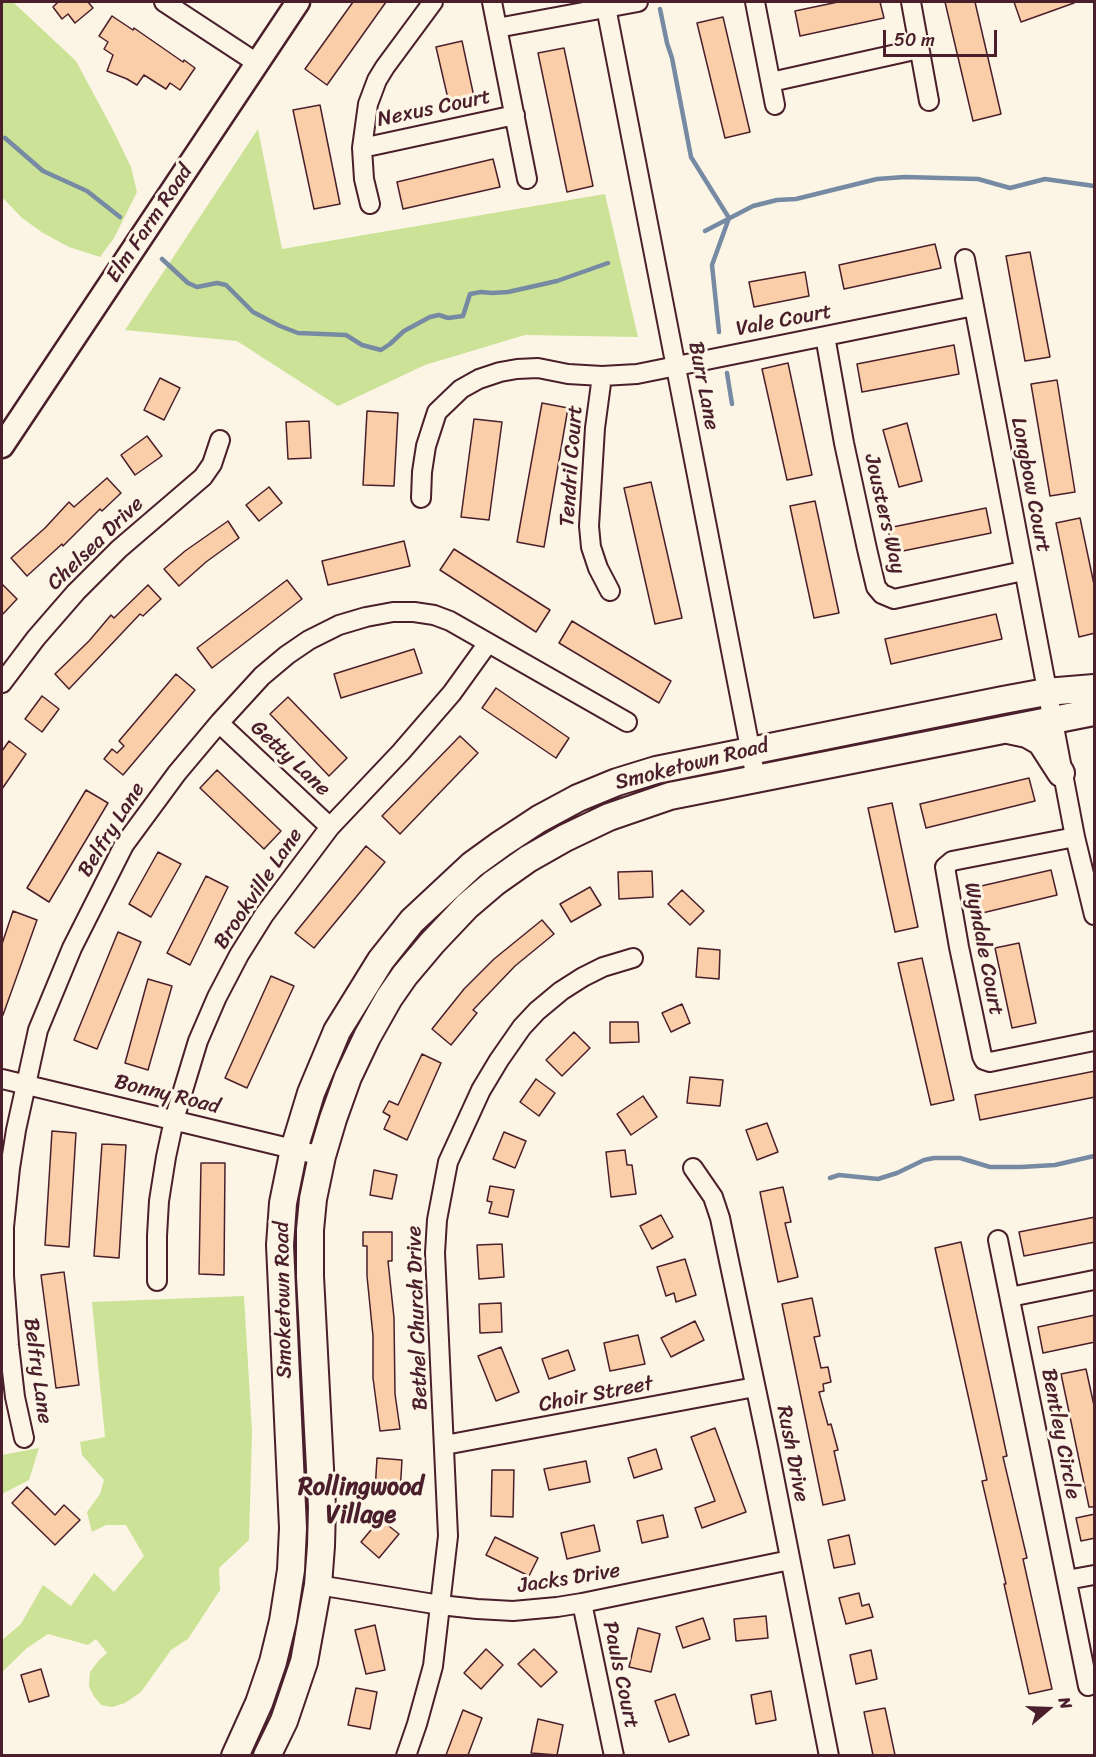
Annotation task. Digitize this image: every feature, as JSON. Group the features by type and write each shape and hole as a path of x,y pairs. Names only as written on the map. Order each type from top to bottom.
{"main road":[{"name":"Smoketown Road","path":"235,1755 259,1703 273,1662 283,1621 291,1570 293,1528 280,1245 284,1203 294,1149 324,1057 356,998 381,960 412,921 472,865 539,819 578,798 617,782 656,770 750,750 1046,692 1095,688"},
{"name":"Smoketown Road","path":"267,1755 284,1721 304,1662 318,1585 322,1507 310,1276 313,1199 322,1156 348,1077 389,998 432,944 467,906 494,883 528,859 609,817 670,796 1095,712"},
{"path":"1005,729 1028,734 1041,742 1061,773"}],"street":[{"path":"164,2 257,63"},
{"name":"Elm Farm Road","path":"2,446 298,2"},
{"name":"Nexus Court","path":"370,204 364,179 362,148 368,104 377,80 408,33 433,2"},
{"name":"Nexus Court","path":"492,2 527,178"},
{"path":"497,28 605,4 638,2"},
{"path":"755,2 775,105"},
{"path":"910,2 929,101"},
{"name":"Burr Lane","path":"605,4 756,779"},
{"path":"771,81 919,50"},
{"name":"Nexus Court","path":"362,148 515,115"},
{"name":"Longbow Court","path":"965,259 1051,721"},
{"name":"Vale Court","path":"422,498 422,472 426,446 437,412 461,389 479,379 500,372 538,368 568,374 602,376 637,374 974,306"},
{"name":"Jousters Way","path":"825,336 844,443 876,587 882,594 894,598 1023,571"},
{"name":"Tendril Court","path":"602,376 593,450 589,526 591,547 598,568 610,591"},
{"name":"Chelsea Drive","path":"2,683 36,638 76,592 119,549 203,477 212,464 220,440"},
{"name":"Belfry Lane","path":"24,1438 15,1397 9,1346 4,1276 4,1227 10,1168 38,1030 72,948 105,879 138,824 177,772 262,676 286,655 329,630 366,617 393,612 434,615 450,621 627,722"},
{"name":"Brookville Lane","path":"157,1281 159,1201 174,1120 198,1041 239,955 264,915 330,827 452,693 488,643"},
{"path":"1051,721 1075,837 1095,915"},
{"name":"Getty Lane","path":"219,723 330,827"},
{"name":"Wyndale Court","path":"1075,837 947,862 945,867 959,947 984,1060 990,1062 1095,1041"},
{"name":"Bethel Church Drive","path":"406,1755 433,1666 448,1536 435,1253 437,1220 448,1162 481,1090 517,1036 537,1011 583,976 633,958"},
{"name":"Bonny Road","path":"2,1079 322,1156"},
{"name":"Rush Drive","path":"693,1168 713,1197 720,1218 756,1386 829,1755"},
{"name":"Bentley Circle","path":"998,1240 1088,1686"},
{"path":"1010,1297 1095,1280"},
{"name":"Choir Street","path":"445,1445 756,1386"},
{"name":"Jacks Drive","path":"318,1585 440,1605 513,1611 582,1603 790,1560"},
{"path":"1067,1580 1095,1575"},
{"name":"Pauls Court","path":"582,1603 614,1755"}],"green space":[{"path":"2,2 13,2 76,61 131,167 137,192 114,238 100,257 69,247 43,233 22,218 2,197"},
{"path":"258,129 282,249 605,194 638,337 525,335 425,365 338,406 237,341 125,330"},
{"path":"244,1296 252,1432 249,1540 219,1568 220,1590 188,1639 171,1650 141,1692 125,1703 112,1707 101,1705 93,1695 89,1686 90,1672 107,1653 96,1639 88,1645 48,1634 27,1648 2,1672 2,1640 21,1624 43,1585 71,1606 94,1573 114,1592 144,1556 126,1525 106,1525 92,1532 87,1512 100,1494 104,1480 82,1455 80,1442 105,1437 92,1302"},
{"path":"39,1448 29,1480 2,1494 2,1455"}],"building":[{"path":"58,2 88,2 93,8 75,23 68,14 62,19 53,7"},
{"path":"353,2 386,2 327,85 305,69"},
{"path":"838,2 880,2 884,18 800,36 795,11"},
{"path":"945,2 975,2 1001,114 973,121"},
{"path":"1014,2 1074,2 1074,3 1021,22"},
{"path":"112,16 195,68 180,90 170,83 166,89 144,75 137,85 107,71 113,55 104,49 108,42 99,36"},
{"path":"723,17 750,132 725,138 697,23"},
{"path":"462,41 474,97 449,103 436,47"},
{"path":"564,48 593,186 567,192 538,53"},
{"path":"320,105 340,204 314,209 293,110"},
{"path":"493,159 500,187 403,209 397,182"},
{"path":"935,244 941,268 844,289 839,265"},
{"path":"1030,252 1050,357 1025,361 1006,256"},
{"path":"805,272 809,296 754,307 749,282"},
{"path":"954,345 959,374 862,392 857,364"},
{"path":"788,363 812,475 787,480 762,369"},
{"path":"160,378 180,388 164,420 144,410"},
{"path":"1057,380 1075,492 1050,496 1031,384"},
{"path":"542,403 568,408 544,547 517,542"},
{"path":"367,411 398,413 394,486 363,485"},
{"path":"474,419 502,422 489,520 461,517"},
{"path":"309,421 311,458 288,459 286,422"},
{"path":"907,423 922,481 899,487 883,430"},
{"path":"147,436 162,456 135,475 121,455"},
{"path":"107,478 121,493 102,511 100,509 63,546 62,544 27,576 11,558 45,528 69,502 74,507"},
{"path":"651,482 682,618 655,624 624,488"},
{"path":"269,487 282,503 259,521 246,505"},
{"path":"815,501 839,613 814,618 790,506"},
{"path":"986,508 991,533 893,553 888,528"},
{"path":"1080,518 1095,589 1095,633 1079,637 1056,523"},
{"path":"228,521 239,538 206,562 179,586 164,569"},
{"path":"404,541 410,566 328,585 322,561"},
{"path":"454,549 550,610 536,632 440,570"},
{"path":"287,580 302,599 212,668 197,648"},
{"path":"2,584 17,599 2,615"},
{"path":"148,585 161,599 143,616 140,614 69,689 55,674 89,641 111,615 114,618"},
{"path":"996,614 1002,639 891,664 885,639"},
{"path":"572,621 671,681 659,703 559,643"},
{"path":"414,649 422,673 341,698 334,674"},
{"path":"176,674 195,690 123,775 104,759 112,749 117,753 124,746 119,741"},
{"path":"496,688 569,738 556,758 482,708"},
{"path":"42,696 59,709 42,732 25,719"},
{"path":"288,697 347,758 329,776 270,714"},
{"path":"460,736 478,753 400,834 382,816"},
{"path":"9,741 26,754 2,789 2,751"},
{"path":"217,770 281,831 264,849 200,788"},
{"path":"1029,778 1035,801 926,828 920,804"},
{"path":"86,790 108,803 49,902 27,888"},
{"path":"892,803 918,927 895,932 868,808"},
{"path":"366,846 385,862 314,948 295,933"},
{"path":"158,852 181,864 151,917 129,904"},
{"path":"1051,870 1057,895 974,915 968,889"},
{"path":"652,871 653,897 619,899 618,872"},
{"path":"206,876 228,887 190,965 167,953"},
{"path":"590,887 601,905 571,922 560,904"},
{"path":"682,890 704,911 690,925 668,904"},
{"path":"13,911 37,920 2,1015 2,944"},
{"path":"542,920 554,934 515,966 473,1010 477,1013 451,1045 432,1029 464,989 494,959"},
{"path":"118,932 141,942 97,1049 74,1040"},
{"path":"1019,943 1036,1023 1012,1028 995,948"},
{"path":"698,948 720,950 719,979 696,977"},
{"path":"922,958 954,1100 931,1105 898,963"},
{"path":"271,976 294,986 247,1088 225,1078"},
{"path":"148,979 172,986 148,1070 125,1063"},
{"path":"682,1004 690,1023 671,1032 662,1013"},
{"path":"610,1022 638,1022 639,1042 610,1043"},
{"path":"574,1032 590,1048 562,1076 546,1060"},
{"path":"422,1054 441,1063 407,1140 384,1129 390,1116 383,1112 389,1101 398,1105"},
{"path":"1095,1071 1095,1097 980,1120 975,1095"},
{"path":"690,1077 723,1080 720,1106 687,1103"},
{"path":"536,1079 555,1093 539,1116 520,1102"},
{"path":"643,1096 657,1117 631,1135 617,1114"},
{"path":"767,1123 778,1152 757,1160 746,1130"},
{"path":"52,1131 76,1133 69,1247 45,1245"},
{"path":"504,1132 526,1141 515,1168 493,1159"},
{"path":"102,1144 126,1145 119,1258 94,1256"},
{"path":"625,1150 627,1165 632,1165 636,1194 611,1197 606,1152"},
{"path":"201,1163 225,1163 224,1275 199,1274"},
{"path":"374,1170 397,1175 392,1199 370,1195"},
{"path":"490,1186 514,1190 508,1217 489,1213 492,1202 487,1201"},
{"path":"783,1187 791,1222 785,1223 798,1277 778,1282 760,1192"},
{"path":"661,1215 673,1237 652,1249 640,1226"},
{"path":"1095,1217 1095,1242 1024,1256 1019,1232"},
{"path":"363,1232 392,1232 392,1261 388,1261 394,1318 395,1394 400,1429 380,1431 373,1378 373,1336 367,1276 367,1246 363,1246"},
{"path":"961,1242 1007,1456 1003,1457 1027,1558 1023,1559 1052,1689 1029,1694 982,1481 987,1480 935,1248"},
{"path":"502,1244 504,1277 479,1279 477,1245"},
{"path":"685,1259 696,1295 676,1302 674,1293 666,1296 657,1267"},
{"path":"64,1272 79,1385 56,1388 41,1275"},
{"path":"812,1298 820,1336 814,1337 821,1368 828,1367 831,1382 823,1384 824,1391 819,1392 838,1450 834,1451 845,1500 823,1505 782,1304"},
{"path":"501,1303 502,1332 480,1333 479,1304"},
{"path":"1095,1315 1095,1342 1043,1353 1038,1327"},
{"path":"695,1321 704,1340 671,1357 661,1338"},
{"path":"638,1335 645,1364 610,1371 604,1343"},
{"path":"501,1347 519,1392 496,1401 478,1356"},
{"path":"568,1350 575,1370 549,1379 542,1359"},
{"path":"1086,1369 1095,1410 1095,1507 1089,1507 1061,1374"},
{"path":"715,1428 746,1512 702,1528 695,1508 715,1501 691,1437"},
{"path":"656,1449 662,1469 634,1478 628,1458"},
{"path":"377,1458 402,1460 400,1493 375,1491"},
{"path":"586,1461 590,1482 549,1490 544,1469"},
{"path":"492,1470 514,1470 513,1517 491,1516"},
{"path":"27,1487 55,1515 64,1505 80,1520 55,1545 12,1503"},
{"path":"1095,1514 1095,1538 1081,1541 1076,1518"},
{"path":"663,1515 668,1537 642,1543 637,1521"},
{"path":"380,1519 399,1534 379,1558 361,1542"},
{"path":"594,1525 600,1551 567,1559 561,1533"},
{"path":"849,1535 855,1564 834,1568 828,1540"},
{"path":"495,1537 538,1558 529,1576 486,1555"},
{"path":"859,1593 862,1606 869,1604 873,1617 846,1624 839,1598"},
{"path":"766,1616 768,1638 736,1641 734,1619"},
{"path":"703,1618 710,1639 683,1648 676,1627"},
{"path":"375,1625 385,1670 366,1674 355,1630"},
{"path":"638,1628 660,1634 651,1672 629,1667"},
{"path":"486,1649 503,1665 481,1689 464,1673"},
{"path":"534,1649 557,1672 541,1687 518,1664"},
{"path":"871,1650 877,1679 856,1684 850,1655"},
{"path":"41,1669 49,1696 29,1702 21,1675"},
{"path":"356,1688 377,1692 370,1729 348,1725"},
{"path":"771,1691 776,1720 756,1724 751,1695"},
{"path":"675,1694 689,1735 669,1742 655,1701"},
{"path":"885,1708 895,1755 873,1755 864,1712"},
{"path":"463,1710 482,1718 468,1755 446,1755"},
{"path":"538,1719 563,1725 557,1755 531,1753"}],"waterway":[{"path":"660,9 691,157 729,218 712,265 719,332"},
{"path":"5,138 43,171 87,191 120,217"},
{"path":"705,231 753,206 777,200 796,199 877,179 905,177 978,179 1010,188 1045,179 1094,186"},
{"path":"162,259 188,283 197,287 217,283 226,285 253,312 280,326 298,333 346,335 362,345 381,350 404,331 430,317 463,316 470,294 508,292 557,281 608,263"},
{"path":"727,373 732,404"},
{"path":"830,1178 839,1175 878,1179 934,1158 960,1158 990,1167 1021,1167 1055,1165 1094,1156"}],"district":[{"name":"Rollingwood Village","path":"361,1502"}]}
